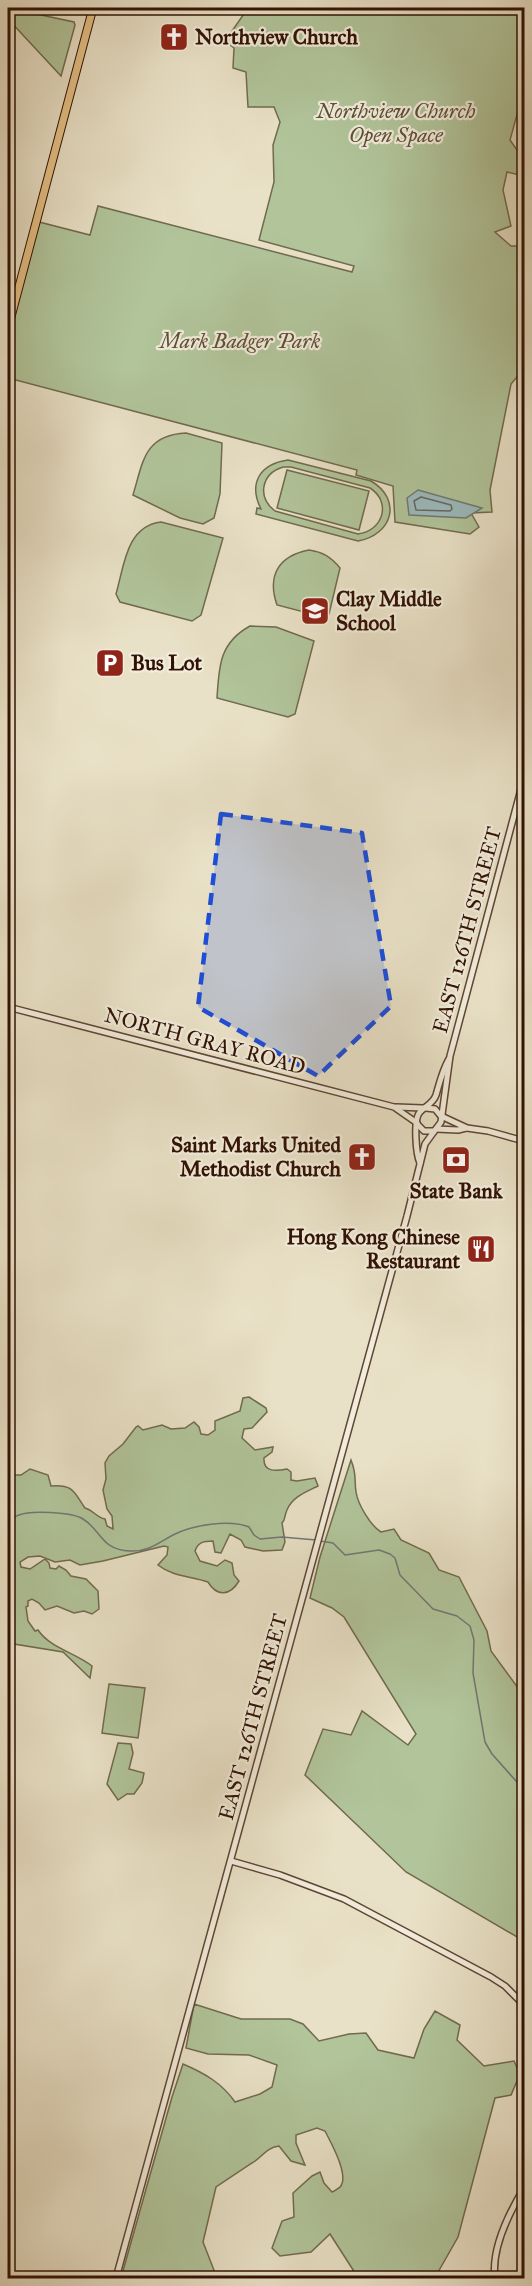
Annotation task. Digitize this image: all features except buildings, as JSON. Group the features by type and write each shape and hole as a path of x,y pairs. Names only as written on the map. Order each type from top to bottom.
{"main road":[{"path":"8,328 93,8"}],"street":[{"name":"EAST 126TH STREET","path":"440,1115 450,1056 525,778"},
{"name":"NORTH GRAY ROAD","path":"8,1007 394,1107 425,1108"},
{"name":"EAST 126TH STREET","path":"425,1108 436,1096 442,1070 450,1056"},
{"name":"NORTH GRAY ROAD","path":"394,1107 417,1123"},
{"path":"467,1128 424,1131 417,1123 418,1115 425,1108 435,1109 440,1115 467,1128 525,1141"},
{"path":"436,1130 441,1122 440,1115"},
{"name":"EAST 126TH STREET","path":"417,1123 417,1156 420,1163"},
{"name":"EAST 126TH STREET","path":"116,2278 410,1206 426,1140 436,1130"},
{"path":"231,1861 280,1875 344,1899 491,1977 505,1986 525,2005"},
{"path":"495,2278 495,2259 498,2247 507,2222 525,2188"}],"highlighted area":[{"path":"221,814 362,833 391,1006 318,1076 198,1007"}],"green space":[{"path":"8,8 74,22 61,76 8,19"},
{"path":"248,8 524,8 524,89 510,140 524,160 524,176 507,172 503,190 511,226 495,232 511,246 524,246 524,364 523,370 511,384 490,490 492,512 471,513 479,527 470,534 395,522 393,486 356,475 357,470 8,378 8,341 39,222 90,235 98,206 352,272 354,266 259,240 274,182 273,145 280,122 274,107 248,107 246,72 233,68 234,48 225,41"},
{"path":"186,433 222,443 220,494 214,518 203,524 180,518 133,495 143,461 153,445 172,435"},
{"path":"288,460 371,481 381,489 390,507 385,524 379,532 358,541 256,514 257,508 261,509 257,500 256,483 264,470 278,462","holes":["291,467 370,488 381,501 382,515 379,522 374,528 358,534 275,511 269,505 264,493 266,480 276,470"]},
{"path":"287,470 369,491 359,530 277,508"},
{"path":"161,522 223,538 201,615 192,621 120,602 116,594 128,549 133,539 149,525"},
{"path":"309,550 326,556 340,568 329,614 323,617 277,605 274,595 275,576 283,562 298,553"},
{"path":"250,626 276,627 314,641 295,714 288,717 217,698 220,666 226,648 232,640"},
{"path":"249,1397 266,1408 267,1412 252,1428 244,1429 242,1438 255,1450 273,1447 272,1452 264,1458 268,1469 287,1469 291,1472 291,1480 315,1478 318,1486 300,1495 289,1505 282,1523 285,1542 282,1550 263,1551 245,1547 241,1540 230,1534 221,1553 215,1552 213,1541 200,1544 195,1551 200,1561 217,1566 225,1560 232,1563 234,1575 239,1581 232,1590 224,1593 215,1590 208,1582 176,1574 158,1565 167,1555 168,1547 164,1546 80,1565 70,1560 55,1562 40,1556 28,1557 20,1562 21,1567 30,1569 45,1559 50,1568 56,1569 59,1566 71,1576 86,1579 98,1591 99,1609 92,1614 84,1611 74,1613 57,1606 45,1610 32,1599 28,1601 26,1607 28,1621 35,1631 38,1630 56,1646 92,1666 90,1678 63,1652 8,1643 8,1505 13,1501 8,1475 21,1475 30,1469 48,1475 51,1486 64,1486 72,1490 85,1508 105,1519 107,1526 113,1529 112,1516 107,1509 103,1490 106,1479 105,1463 136,1427 143,1430 162,1425 171,1429 185,1428 194,1422 201,1434 208,1435 215,1430 215,1421 240,1411 243,1398"},
{"path":"351,1460 355,1473 357,1497 369,1520 381,1532 394,1529 401,1540 429,1553 439,1570 459,1577 487,1631 491,1651 524,1696 524,1941 406,1872 305,1775 323,1729 351,1735 362,1711 408,1745 416,1734 344,1617 332,1608 310,1598 320,1557"},
{"path":"109,1684 145,1688 138,1738 102,1733"},
{"path":"118,1743 131,1744 133,1753 129,1769 144,1773 142,1783 134,1794 127,1794 118,1800 107,1784"},
{"path":"194,2004 241,2019 290,2019 303,2024 319,2041 349,2034 366,2033 378,2050 414,2058 424,2029 435,2011 460,2025 457,2040 484,2066 514,2061 520,2074 511,2095 495,2098 458,2237 437,2274 438,2278 355,2278 357,2276 330,2234 311,2252 280,2256 272,2248 282,2221 294,2217 293,2193 320,2172 324,2183 332,2192 340,2187 342,2182 343,2175 335,2151 325,2131 317,2128 296,2135 296,2143 305,2165 291,2161 279,2146 274,2147 216,2187 203,2242 217,2278 121,2278 183,2064 212,2079 235,2102 260,2094 272,2087 277,2065 249,2055 208,2054 186,2048"}],"water":[{"path":"418,490 482,508 466,518 409,515 407,498"}],"waterway":[{"path":"8,1523 24,1513 70,1515 83,1519 107,1544 120,1550 130,1551 148,1548 190,1528 222,1523 249,1527 260,1539 282,1537 316,1540"},
{"path":"320,1541 333,1543 345,1555 379,1550 390,1554 395,1558 400,1575 433,1609 457,1616 470,1626 474,1640 473,1673 485,1742 492,1754 524,1790"}],"place":[{"name":"Northview Church","path":"174,37"},
{"name":"Clay Middle School","path":"315,611"},
{"name":"Bus Lot","path":"110,663"},
{"name":"Saint Marks United Methodist Church","path":"362,1157"},
{"name":"State Bank","path":"456,1160"},
{"name":"Hong Kong Chinese Restaurant","path":"481,1249"}],"park label":[{"name":"Northview Church Open Space","path":"396,123"},
{"name":"Mark Badger Park","path":"240,341"}]}
